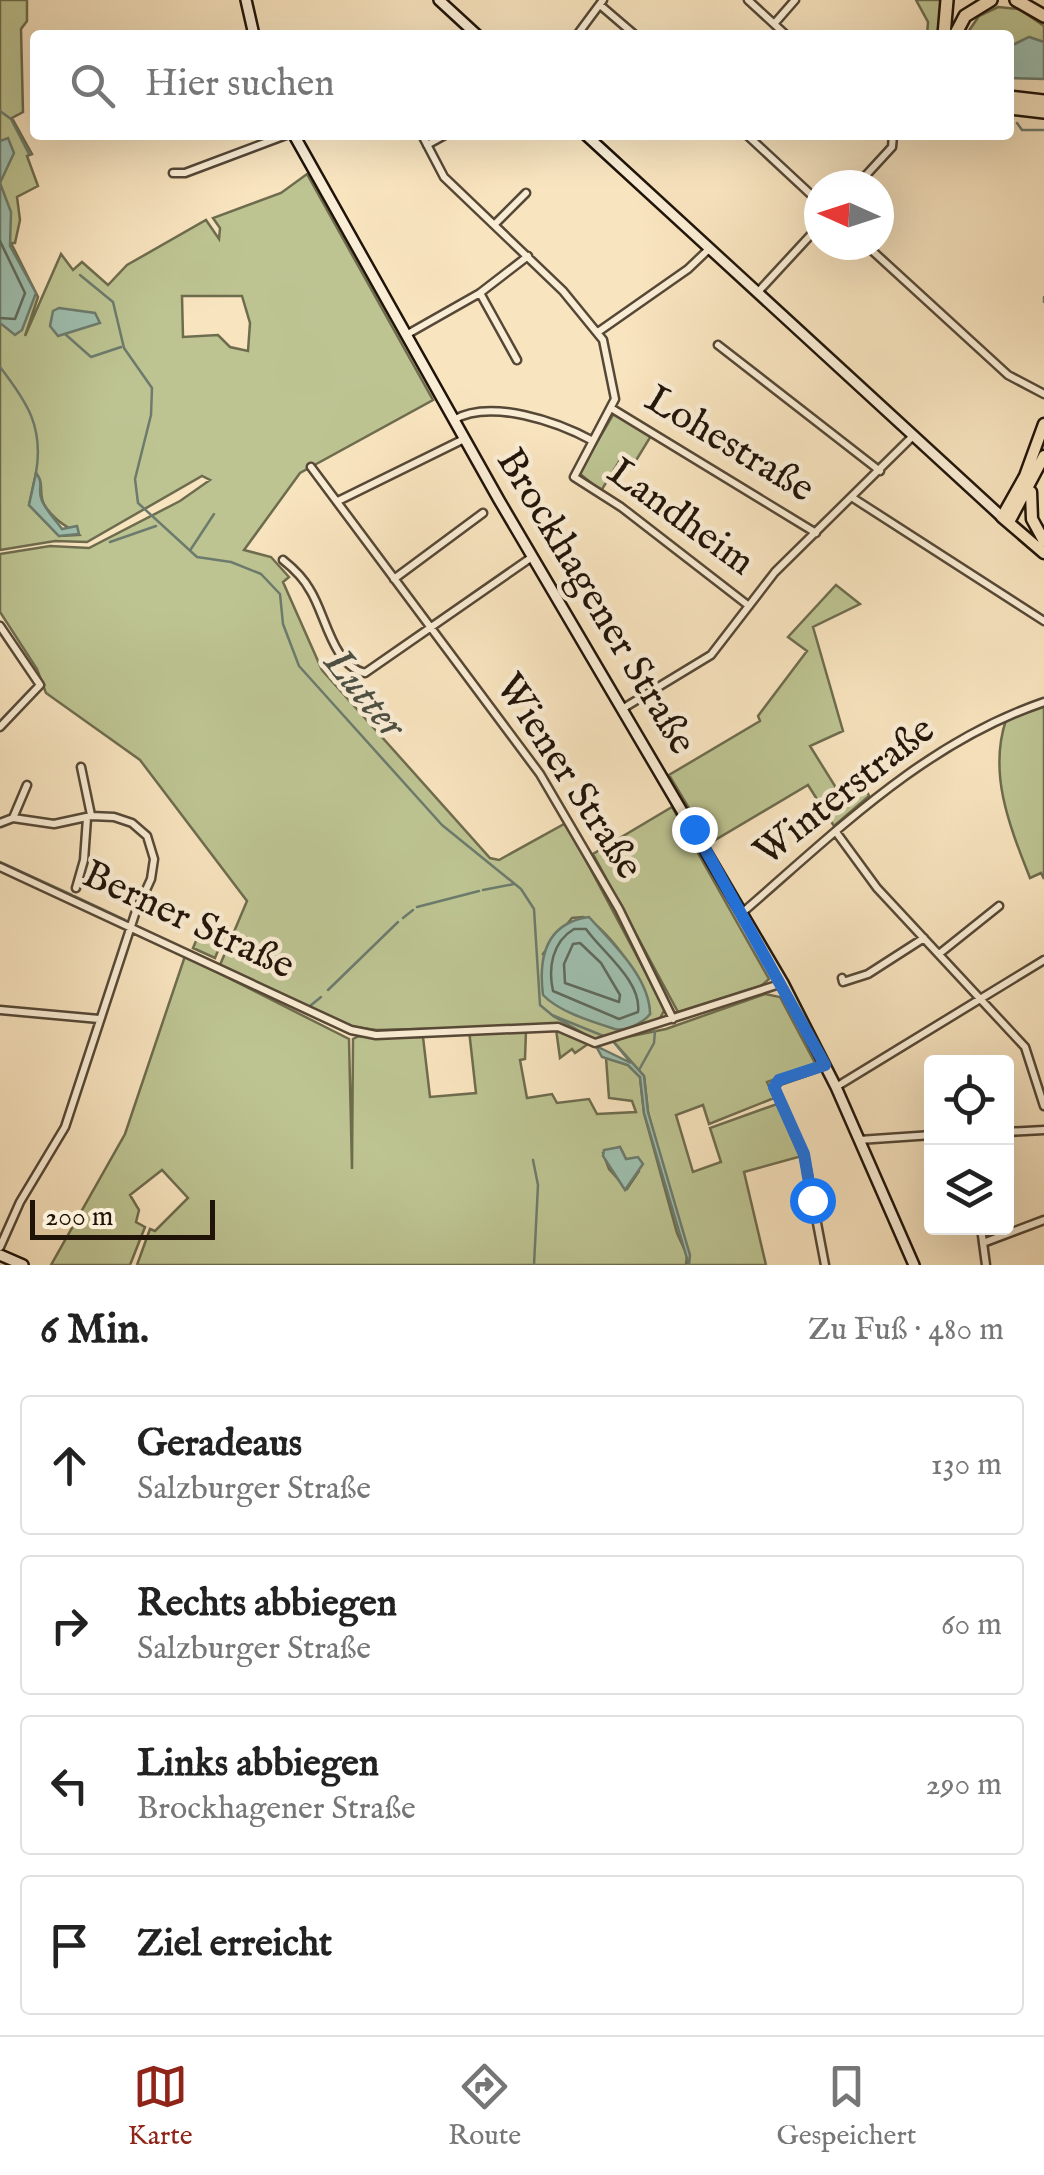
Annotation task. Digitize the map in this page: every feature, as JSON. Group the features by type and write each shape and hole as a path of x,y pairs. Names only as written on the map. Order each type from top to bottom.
{"highway":[{"path":"944,30 947,0"},
{"path":"958,30 965,16 991,0"},
{"path":"1016,0 1044,13"},
{"path":"1034,0 1044,13"},
{"path":"1014,98 1044,101"},
{"path":"1014,109 1044,112"}],"main road":[{"path":"246,0 253,30"},
{"path":"439,0 472,30"},
{"name":"Brockhagener Straße","path":"293,140 783,983 836,1088 914,1265"},
{"path":"591,140 1044,553"},
{"path":"1006,520 1044,424"},
{"path":"1006,520 1034,481 1044,456"},
{"path":"1034,481 1032,519 1044,541"},
{"path":"0,1255 23,1265"}],"street":[{"path":"748,0 781,30"},
{"path":"774,24 795,0"},
{"path":"581,30 602,3 630,30"},
{"path":"173,172 185,172 276,140"},
{"path":"424,140 444,177 528,256 598,332 686,270 710,248"},
{"path":"426,145 436,140"},
{"path":"752,140 804,188"},
{"path":"871,170 892,147 893,140"},
{"path":"496,224 526,192"},
{"path":"758,292 804,242"},
{"path":"406,335 480,292 528,256"},
{"path":"882,260 1008,375 1044,394"},
{"path":"480,292 517,360"},
{"name":"Landheim","path":"598,332 614,385 611,408 574,474 576,480 620,507 750,606"},
{"path":"718,346 880,471"},
{"name":"Lohestraße","path":"611,408 816,532"},
{"path":"454,420 491,414 528,417 593,440"},
{"path":"622,709 711,655 775,572 914,435"},
{"path":"338,501 464,439"},
{"name":"Wiener Straße","path":"311,466 538,771 628,926 673,1019"},
{"path":"853,498 1044,621"},
{"path":"394,579 483,513"},
{"path":"284,560 310,588 331,638 354,670 371,672 532,557"},
{"path":"0,626 40,686 1,723"},
{"name":"Winterstraße","path":"743,912 899,776 1002,716 1044,702"},
{"path":"76,888 89,817 81,768"},
{"path":"12,818 27,784"},
{"path":"0,823 12,818 45,824 89,817 132,823 153,848 151,879 66,1126 20,1202 0,1246"},
{"path":"836,832 877,888 1030,1055 1044,1106"},
{"name":"Berner Straße","path":"0,867 352,1030 402,1036 464,1028 558,1028 595,1044 783,983"},
{"path":"938,954 999,906"},
{"path":"842,978 842,982 868,974 924,938"},
{"path":"836,1088 1044,960"},
{"path":"0,1010 100,1019"},
{"path":"825,1065 779,1080 774,1087 804,1154 825,1265"},
{"path":"1014,1132 1044,1130"},
{"path":"859,1140 924,1136"},
{"path":"983,1243 1044,1220"},
{"path":"982,1235 986,1265"}],"green space":[{"path":"0,0 27,0 27,21 21,29 23,112 12,118 32,154 27,156 38,186 17,197 20,220 15,243 11,243 38,297 25,336 61,254 73,270 82,262 108,285 127,265 206,220 219,239 220,228 213,218 281,193 307,174 433,400 300,473 244,550 271,557 289,577 283,582 322,670 490,858 499,860 566,823 665,1009 659,1020 593,1041 560,1026 376,1030 348,1026 220,965 247,901 140,760 46,693 37,669 0,612 0,554 50,546 89,548 180,501 210,480 202,476 87,542 55,541 0,550","holes":["182,296 242,296 250,323 248,351 230,347 218,335 183,337","36,473 48,510 79,535 59,536 29,505","583,917 593,923 615,945 643,989 650,1014 620,1030 595,1019 543,954 572,918"]},
{"path":"916,0 942,0 939,30 927,30 928,22"},
{"path":"998,7 1019,9 1044,26 1044,42 1029,37 1014,44 1014,30 969,30 979,16"},
{"path":"614,413 651,436 632,467 620,460 601,491 579,473"},
{"path":"836,585 860,604 813,627 843,731 810,746 838,791 863,782 869,796 834,826 808,785 710,843 669,775 760,721 758,716 807,651 788,637"},
{"path":"1044,707 1044,879 1041,873 1030,878 1022,859 1004,800 999,760 1006,720"},
{"path":"672,807 769,979 761,986 678,1012 593,854"},
{"path":"206,917 228,926 215,958 193,948"},
{"path":"185,956 349,1039 352,1169 353,1039 423,1037 430,1097 476,1093 469,1030 526,1030 525,1059 520,1060 527,1098 552,1094 557,1103 589,1099 597,1114 636,1112 632,1101 609,1098 606,1058 628,1065 640,1077 644,1113 677,1233 687,1255 686,1265 137,1265 150,1229 155,1231 188,1198 162,1170 130,1195 139,1210 136,1222 145,1227 130,1265 51,1265 125,1134","holes":["620,1147 626,1159 635,1160 639,1171 627,1189 609,1169 603,1153"]},
{"path":"765,994 780,997 816,1065 767,1082 774,1098 709,1124 703,1105 676,1115 693,1172 721,1162 710,1128 777,1104 802,1156 744,1172 766,1265 689,1265 648,1112 644,1076 612,1040 666,1029"},
{"path":"556,1029 588,1044 560,1058"}],"water":[{"path":"1029,37 1044,42 1044,79 1014,78 1014,44"},
{"path":"8,138 14,153 0,183 0,141"},
{"path":"0,183 11,212 10,246 36,293 22,330 15,335 0,323"},
{"path":"59,308 95,313 100,323 58,336 50,326 53,311"},
{"path":"36,473 47,510 62,529 77,526 79,534 59,536 29,505"},
{"path":"589,917 628,961 644,987 650,1014 629,1028 619,1030 587,1020 543,995 542,967 548,944 563,926"},
{"path":"612,1040 644,1076 648,1112 690,1255 689,1265 644,1113 640,1077 628,1065 602,1057 596,1046 631,1063"},
{"path":"620,1147 626,1159 638,1157 643,1164 625,1190 603,1156 604,1150"}],"waterway":[{"name":"Lutter","path":"0,111 11,119 29,154"},
{"path":"1017,123 1022,130 1044,130"},
{"name":"Lutter","path":"80,275 113,302 124,348 152,388 151,415 135,479 138,503 197,557 231,562 261,574 280,594 283,624 299,666 442,825 521,889 534,909 540,1005 552,1015 606,1037"},
{"path":"1044,297 1044,302"},
{"path":"65,334 91,357 121,347"},
{"path":"0,367 31,416 38,442 36,473"},
{"path":"191,549 214,514"},
{"path":"110,542 156,526"},
{"path":"0,862 72,895"},
{"path":"483,890 514,884"},
{"path":"417,907 479,891"},
{"path":"74,896 125,920"},
{"path":"403,918 413,910"},
{"path":"328,990 398,922"},
{"path":"310,1006 321,997"},
{"name":"Lutter","path":"553,1016 590,1037"},
{"path":"639,1070 654,1043 655,1031"},
{"path":"533,1160 538,1185 534,1265"}],"route":[{"path":"694,829 783,983 825,1065 779,1080 774,1087 804,1154 812,1200"}]}
